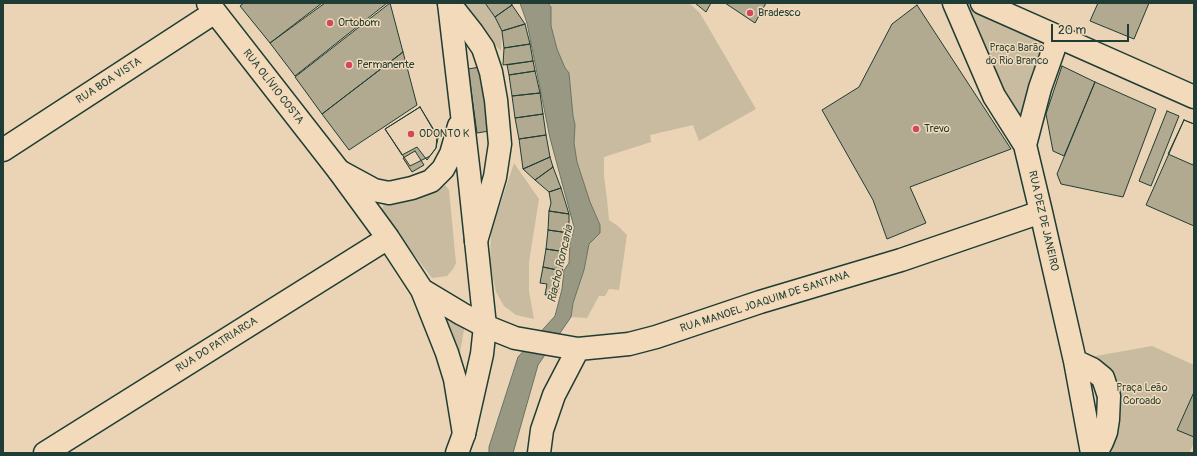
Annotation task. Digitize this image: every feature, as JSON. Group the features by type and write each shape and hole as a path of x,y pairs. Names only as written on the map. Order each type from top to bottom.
{"street":[{"path":"449,3 485,326 482,354 460,444"},
{"path":"449,3 483,48 491,72 496,100 500,144 495,178 476,241"},
{"name":"RUA DEZ DE JANEIRO","path":"954,3 994,96 1025,145 1075,361 1092,453"},
{"path":"982,3 1194,97"},
{"name":"RUA BOA VISTA","path":"3,150 212,8"},
{"name":"RUA OLÍVIO COSTA","path":"212,8 339,171 388,238 422,290"},
{"path":"1025,145 1040,88 1058,37"},
{"path":"339,171 374,190 389,193 412,188 431,181 443,169 451,154 462,118"},
{"name":"RUA MANOEL JOAQUIM DE SANTANA","path":"485,326 515,338 571,348 629,344 656,337 760,302 901,260 1041,212"},
{"name":"RUA DO PATRIARCA","path":"45,453 388,238"},
{"path":"422,290 485,326"},
{"path":"422,290 447,352 455,379 460,444"},
{"path":"539,453 542,430 571,348"},
{"path":"1075,361 1092,369 1103,378 1109,396 1106,432 1096,453"}],"green space":[{"path":"465,3 485,3 495,17 502,31 501,51 493,43"},
{"path":"548,3 689,3 700,13 756,109 699,141 693,125 650,135 651,142 604,157 604,176 609,220 627,235 619,290 609,289 605,296 599,296 587,318 571,317 573,303 584,270 589,244 600,233 600,225 590,202 577,162 574,143 575,125 569,73 565,68 557,49 551,26 551,7"},
{"name":"Praça Barão do Rio Branco","path":"955,3 982,3 1058,37 1025,145"},
{"path":"514,163 539,199 529,262 529,291 534,319 516,315 504,306 496,292 490,264 491,232"},
{"path":"443,185 449,190 456,263 447,276 432,278 381,212 384,204 390,200 398,199"},
{"path":"437,305 466,318 457,370"},
{"name":"Praça Leão Coroado","path":"1152,346 1194,365 1194,392 1177,429 1194,437 1194,443 1189,453 1104,453 1090,357"}],"shaded area":[{"path":"520,3 548,3 551,7 551,26 557,49 565,68 569,73 575,125 574,143 577,162 590,202 600,225 600,233 589,244 584,270 573,303 571,317 538,365 513,453 489,453 489,447 518,357 555,316 562,289 564,270 569,263 570,241 574,227 550,138 527,23"}],"building":[{"path":"244,3 322,3 270,43 240,6"},
{"name":"Ortobom","path":"325,3 387,3 295,76 270,43"},
{"name":"Permanente","path":"390,3 403,52 322,114 295,77"},
{"path":"485,3 511,3 512,5 495,17"},
{"path":"695,3 711,3 706,12"},
{"name":"Bradesco","path":"725,3 766,3 755,23"},
{"path":"1098,3 1149,3 1134,39 1090,21"},
{"path":"512,5 525,24 502,31 495,17"},
{"name":"Trevo","path":"917,5 1011,149 910,187 926,223 887,239 873,200 822,110 859,87 892,24"},
{"path":"525,24 530,44 504,48 502,31"},
{"path":"530,44 533,61 503,65 504,48"},
{"path":"403,52 417,105 349,150 322,114"},
{"path":"533,61 535,71 509,75 507,65"},
{"path":"1062,66 1095,82 1064,156 1053,151 1046,114"},
{"path":"480,67 489,131 477,133 468,69"},
{"path":"535,71 540,93 512,96 509,75"},
{"path":"1095,82 1156,109 1123,197 1061,184 1057,174"},
{"path":"540,93 543,114 515,118 512,96"},
{"name":"ODONTO K","path":"420,107 437,135 436,148 427,160 417,147 402,155 385,129"},
{"name":"ODONTO K","path":"420,107 438,138 436,148 430,156 410,166 385,129"},
{"path":"1167,111 1179,116 1151,186 1139,181"},
{"path":"543,114 546,135 519,139 515,118"},
{"path":"1184,120 1194,124 1194,226 1146,205"},
{"path":"1184,120 1194,124 1193,165 1168,154"},
{"path":"546,135 550,157 523,169 519,139"},
{"path":"415,151 424,165 412,172 403,158"},
{"path":"550,157 553,167 535,180 523,169"},
{"path":"553,167 561,188 549,192 535,180"},
{"path":"561,188 569,214 549,211 551,203 549,192"},
{"path":"549,211 569,214 569,233 548,230"},
{"path":"548,230 569,233 566,252 546,249"},
{"path":"546,249 566,252 562,271 543,267"},
{"path":"543,267 562,271 558,293 545,295 547,284 540,283"},
{"path":"1194,392 1194,437 1177,430"}],"place":[{"name":"Bradesco","path":"750,13"},
{"name":"Ortobom","path":"330,23"},
{"name":"Permanente","path":"349,65"},
{"name":"Trevo","path":"916,129"},
{"name":"ODONTO K","path":"411,134"}],"water label":[{"name":"Riacho Roncaria","path":"561,264"}]}
